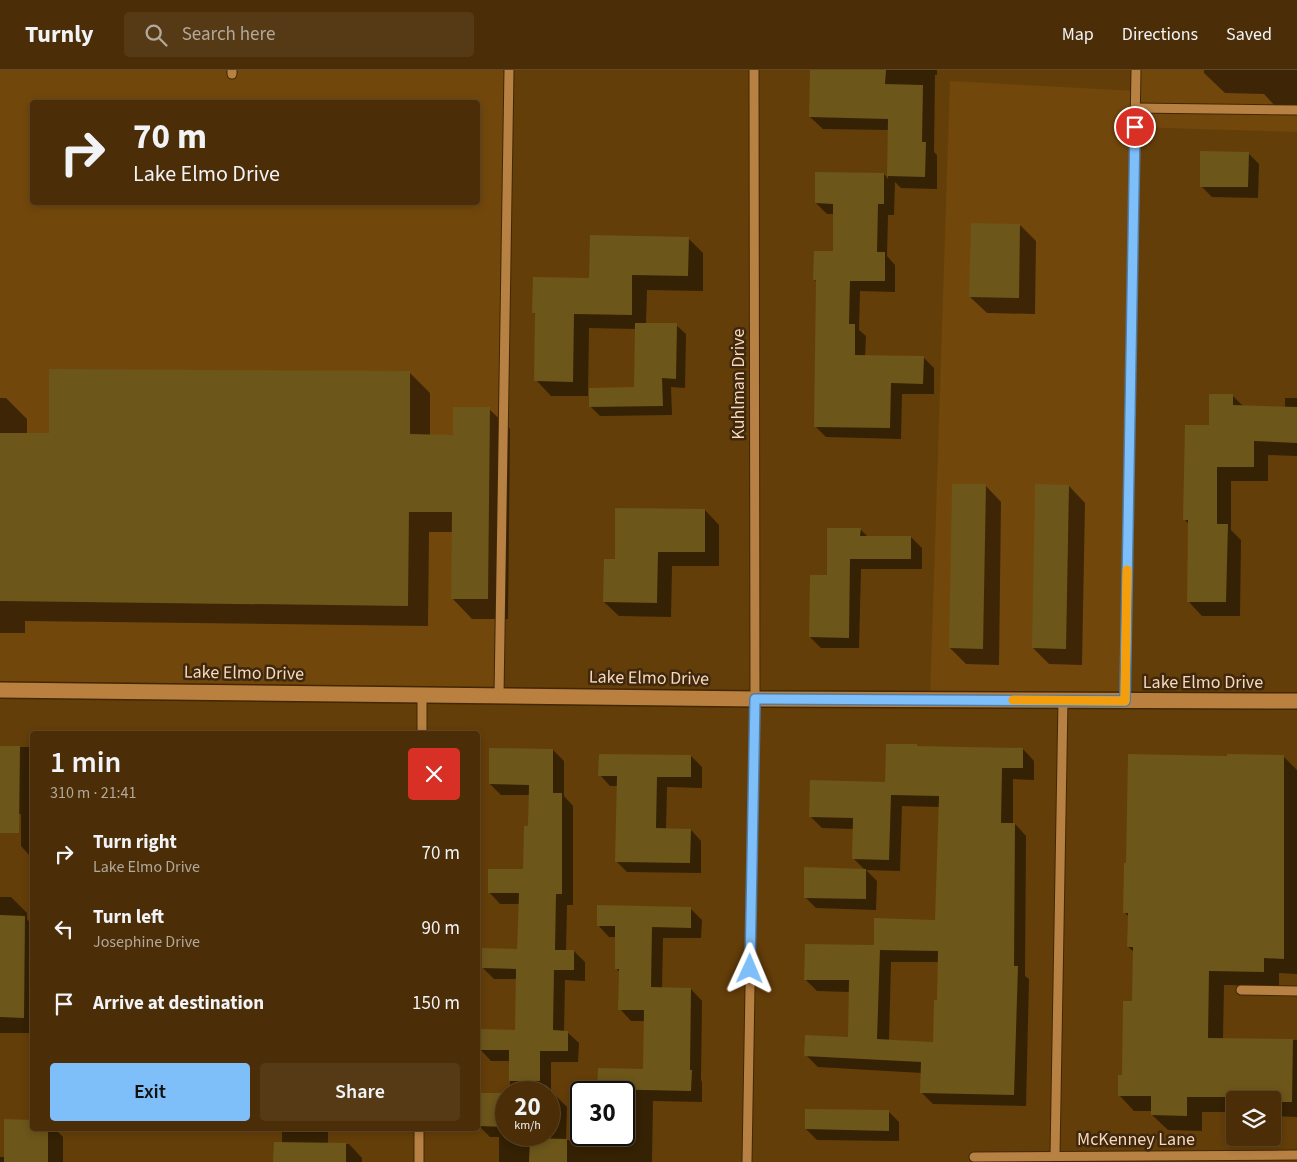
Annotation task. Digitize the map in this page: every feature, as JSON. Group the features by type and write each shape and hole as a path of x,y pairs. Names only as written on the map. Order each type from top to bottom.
{"main road":[{"name":"Lake Elmo Drive","path":"0,690 755,699 1297,701"}],"street":[{"path":"499,695 509,70"},
{"name":"Kuhlman Drive","path":"747,1162 755,699 754,70"},
{"path":"1125,701 1136,70"},
{"path":"1135,108 1297,110"},
{"path":"422,694 422,731"},
{"path":"1055,1156 1063,700"},
{"path":"1241,990 1297,991"},
{"path":"419,1131 419,1162"},
{"name":"McKenney Lane","path":"974,1157 1297,1155"}],"shaded area":[{"path":"0,70 507,70 499,695 0,690"},
{"path":"1136,70 1297,70 1297,132 1135,127 1125,701 930,700 950,81 1135,91"}],"building":[{"path":"810,70 886,70 885,84 923,85 922,142 926,142 925,177 887,176 888,119 809,117"},
{"path":"1200,151 1249,152 1248,187 1200,187"},
{"path":"815,172 884,173 884,204 878,204 877,252 885,252 885,281 850,281 849,324 855,324 855,355 924,356 923,384 891,383 890,428 814,427 816,280 813,280 814,251 833,251 833,204 815,203"},
{"path":"971,223 1020,224 1019,298 969,297"},
{"path":"590,235 689,237 688,276 632,275 632,315 574,314 573,382 534,381 535,313 532,313 533,277 589,278"},
{"path":"635,323 677,323 676,379 662,378 663,406 589,407 589,388 634,387"},
{"path":"49,369 410,371 410,434 453,435 453,407 490,407 488,599 451,599 452,512 409,512 408,606 0,601 0,433 49,433"},
{"path":"1209,394 1233,394 1233,405 1297,407 1297,443 1254,441 1254,467 1217,467 1217,524 1228,524 1226,602 1187,602 1188,520 1183,520 1185,425 1209,425"},
{"path":"952,484 986,484 983,649 949,648"},
{"path":"1035,484 1069,485 1066,649 1032,648"},
{"path":"615,508 705,509 705,552 658,552 657,603 603,602 604,559 615,559"},
{"path":"827,528 861,528 860,536 911,536 911,559 850,559 849,638 809,637 810,575 827,575"},
{"path":"886,744 1023,748 1023,768 1002,768 1001,823 1015,823 1014,966 1018,966 1014,1095 920,1093 921,1062 804,1056 805,1035 848,1037 849,980 804,980 805,944 874,945 874,918 935,920 939,796 891,795 889,860 852,859 853,818 809,817 810,780 885,782","holes":["880,950 938,951 937,1000 934,1000 933,1042 877,1039"]},
{"path":"0,746 20,746 19,833 0,833"},
{"path":"489,748 553,749 553,793 562,793 562,894 556,894 555,950 574,950 574,970 554,970 553,1030 568,1031 568,1051 540,1051 540,1081 509,1081 509,1050 480,1050 480,1029 515,1030 516,969 482,968 482,948 517,949 519,893 488,893 488,869 523,869 524,826 528,826 529,785 489,784"},
{"path":"599,754 691,755 691,777 657,777 656,828 691,829 690,863 615,862 617,776 598,776"},
{"path":"1128,754 1284,755 1284,959 1264,958 1264,972 1209,971 1208,1038 1293,1039 1292,1102 1281,1102 1281,1091 1226,1091 1226,1097 1187,1097 1187,1116 1151,1115 1151,1096 1118,1096 1118,1075 1122,1075 1123,1001 1132,1001 1133,947 1127,947 1128,913 1123,913 1124,863 1126,863"},
{"path":"804,867 866,869 866,899 804,898"},
{"path":"597,905 691,907 691,928 652,927 651,987 691,988 691,1091 635,1090 635,1081 597,1081 598,1068 643,1069 644,1010 618,1010 619,969 615,969 615,926 597,926"},
{"path":"0,915 25,916 24,1018 0,1017"},
{"path":"480,1093 495,1093 495,1127 480,1126"},
{"path":"805,1109 889,1110 889,1131 805,1129"},
{"path":"4,1119 30,1120 30,1131 48,1131 48,1162 4,1162"},
{"path":"560,1139 567,1139 567,1162 529,1162 530,1146 560,1146"},
{"path":"274,1142 346,1143 346,1162 273,1162"}],"slow traffic":[{"path":"1013,700 1125,701 1127,570"}],"route":[{"path":"750,969 755,699 1125,701 1135,127"}]}
